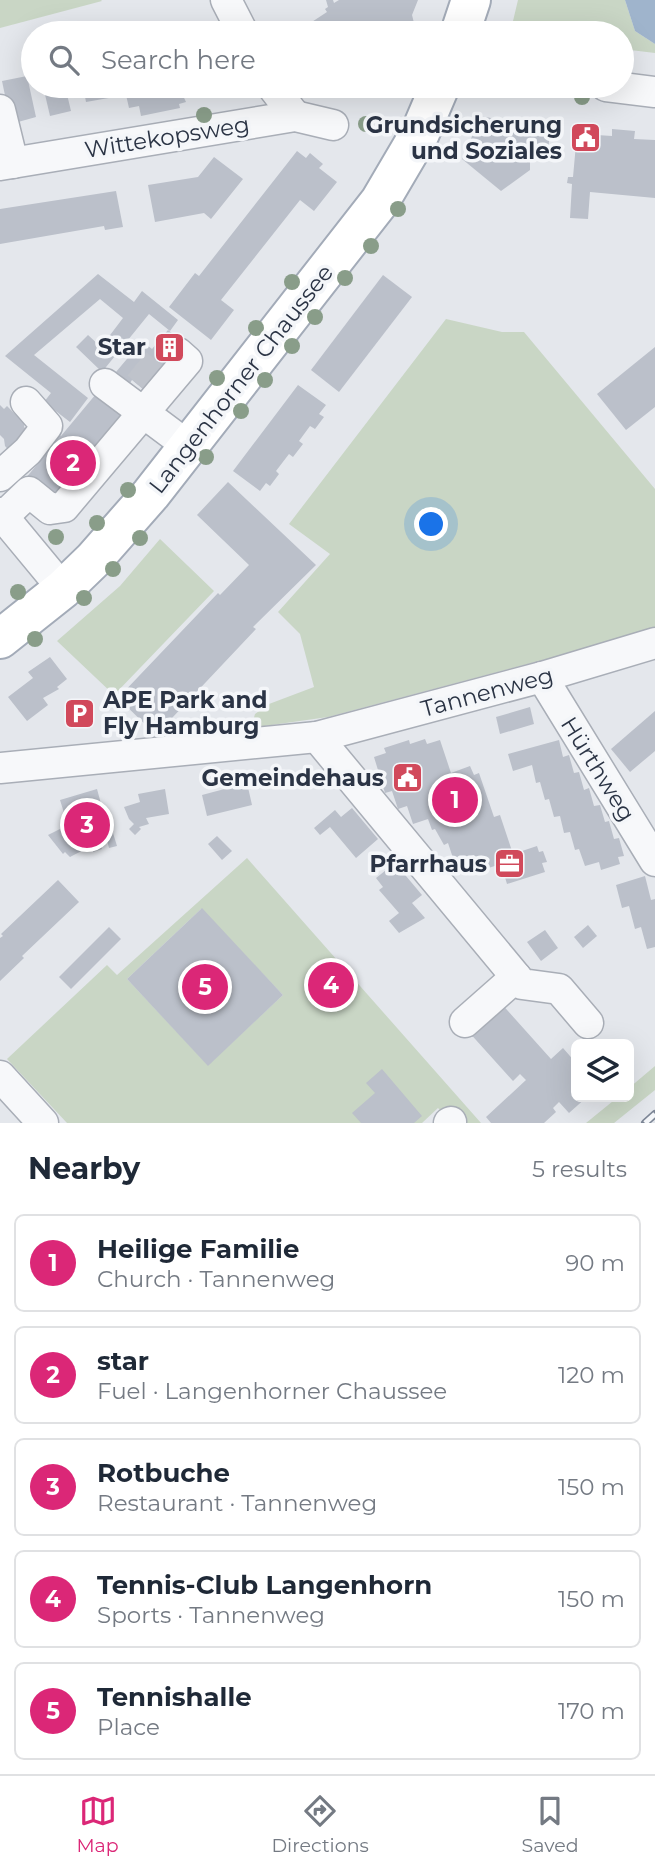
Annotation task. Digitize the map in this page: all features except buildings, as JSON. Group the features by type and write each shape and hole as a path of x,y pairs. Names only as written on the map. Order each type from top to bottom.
{"main road":[{"path":"464,21 471,0"},
{"name":"Langenhorner Chaussee","path":"0,639 63,589 117,535 380,201 420,133 435,98"}],"street":[{"path":"226,0 237,21"},
{"path":"634,89 655,92"},
{"path":"281,98 295,117"},
{"path":"0,110 6,164"},
{"name":"Wittekopsweg","path":"6,164 295,117 333,125"},
{"path":"63,589 1,515 29,492 50,509 64,507 128,396 187,361 178,354"},
{"path":"128,396 188,446"},
{"path":"0,476 28,450 47,426 26,402"},
{"name":"Tannenweg","path":"0,768 317,737 542,677 655,643"},
{"name":"Hürthweg","path":"542,677 655,861"},
{"path":"317,737 522,985 559,989 588,1023"},
{"path":"465,1022 516,977"},
{"path":"0,1076 43,1123"}],"green space":[{"path":"0,0 102,1 21,21 0,28"},
{"path":"518,0 625,0 632,21 513,21"},
{"path":"634,28 655,44 655,53 634,50"},
{"path":"446,319 502,332 524,332 655,489 655,628 328,717 251,728 255,714 269,704 314,687 300,634 278,612 330,554 289,524"},
{"path":"160,539 214,591 114,695 57,641 120,586"},
{"path":"247,858 481,1123 452,1123 438,1108 422,1123 67,1123 7,1059 107,965 117,975","holes":["201,909 283,995 208,1065 127,979"]},
{"path":"655,1066 655,1090 614,1123 586,1123 612,1102 634,1102 634,1084"}],"water":[{"path":"625,0 655,0 655,44 635,31 634,21"}],"tunnel":[{"path":"139,385 166,352 171,350 178,353"}],"railway":[{"path":"645,1123 655,1114"}],"place":[{"name":"Grundsicherung und Soziales","path":"585,138"},
{"name":"Star","path":"169,347"},
{"name":"star","path":"73,463"},
{"name":"APE Park and Fly Hamburg","path":"80,713"},
{"name":"Gemeindehaus","path":"407,778"},
{"name":"Heilige Familie","path":"455,800"},
{"name":"Rotbuche","path":"87,825"},
{"name":"Pfarrhaus","path":"510,864"},
{"name":"Tennis-Club Langenhorn","path":"331,985"},
{"name":"Tennishalle","path":"205,987"}]}
